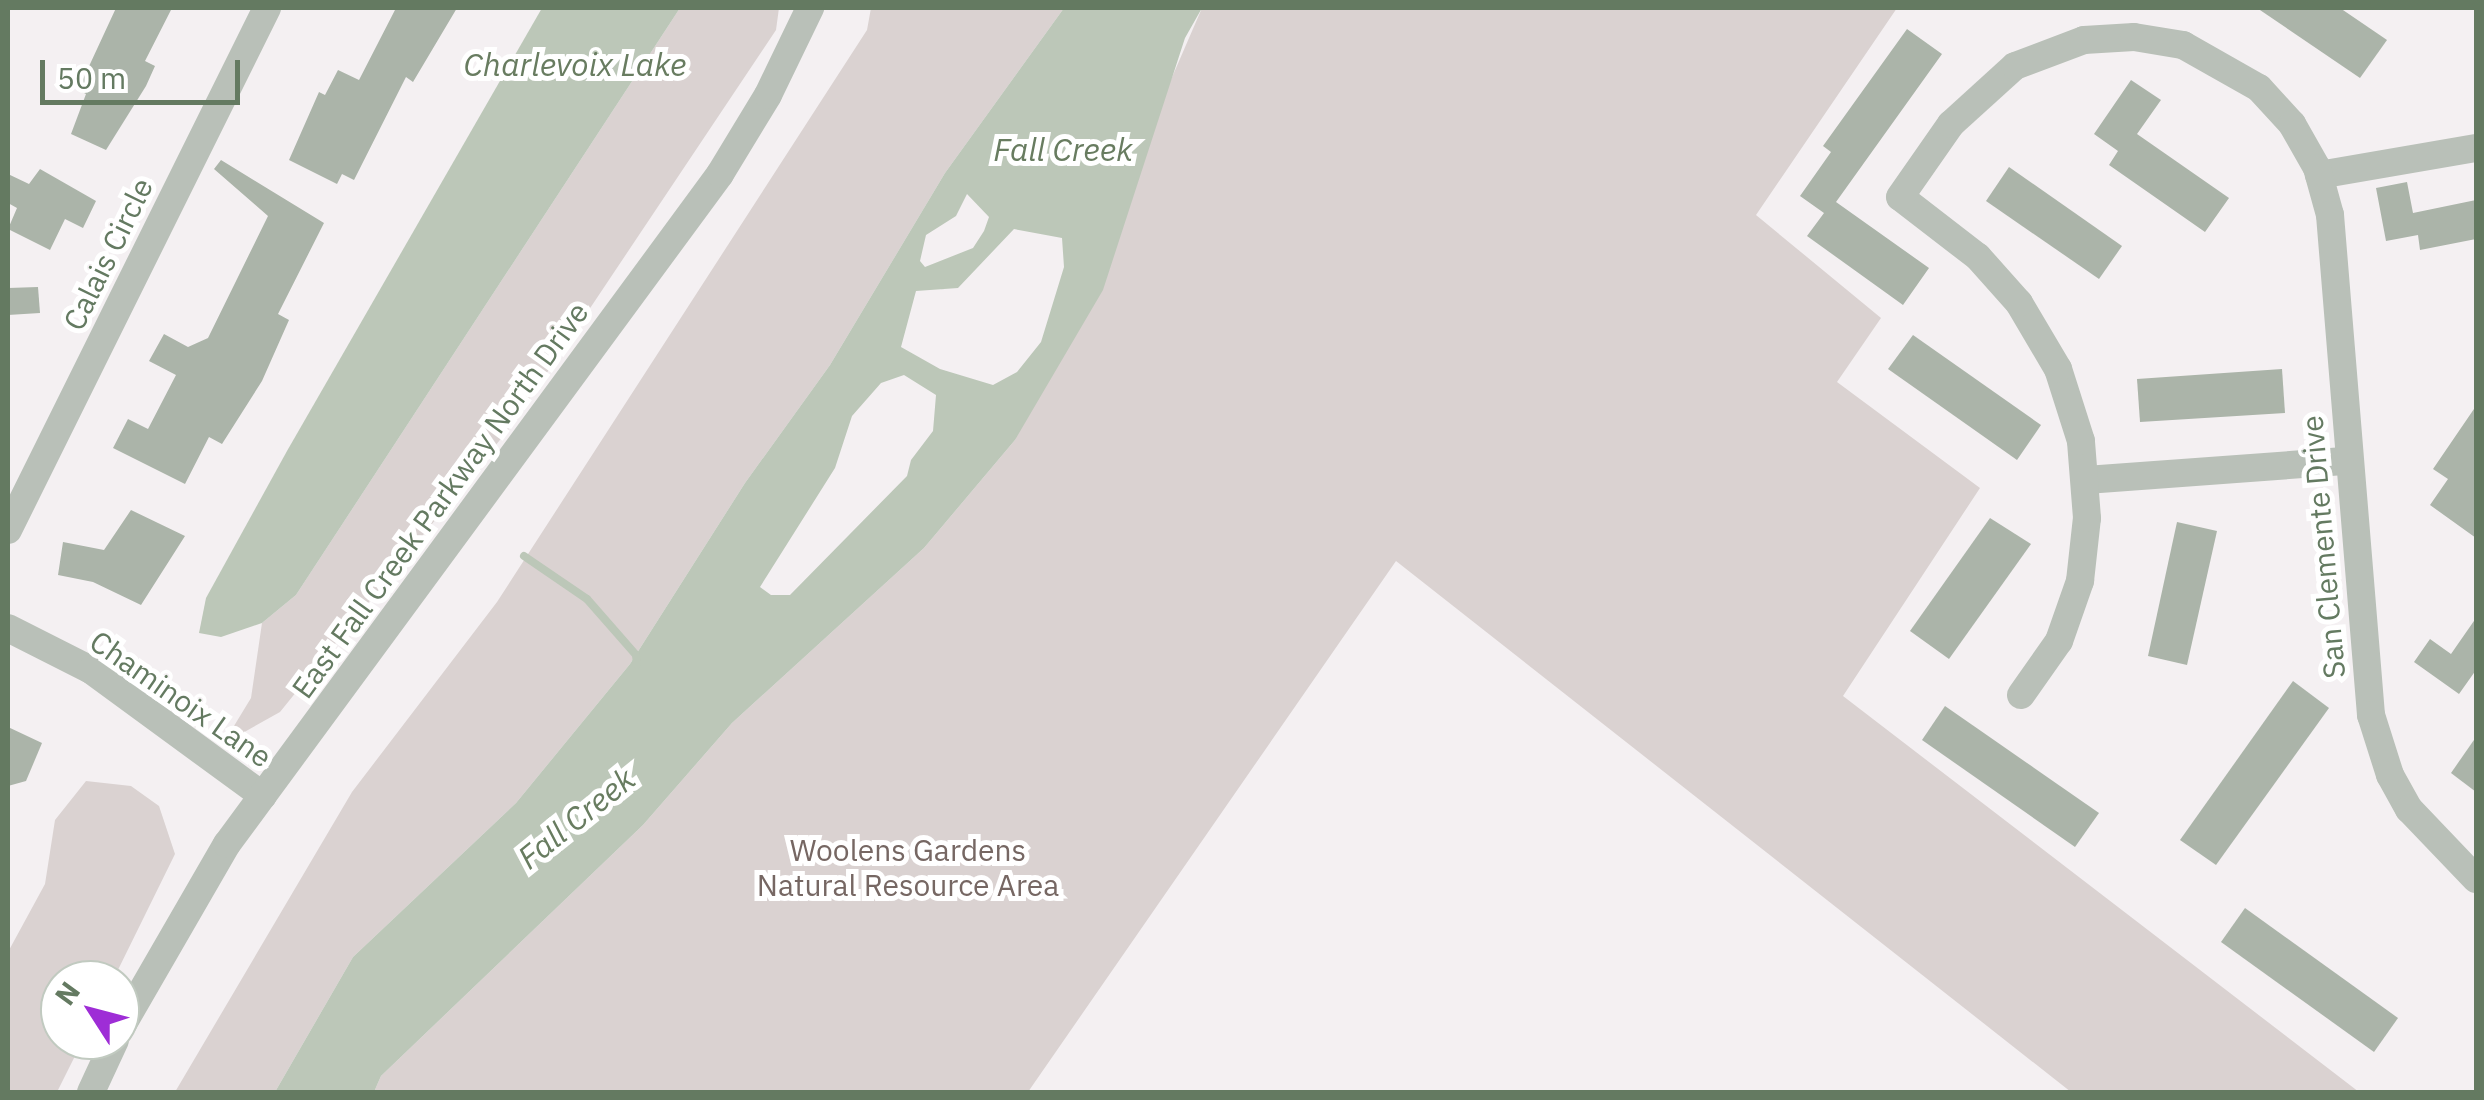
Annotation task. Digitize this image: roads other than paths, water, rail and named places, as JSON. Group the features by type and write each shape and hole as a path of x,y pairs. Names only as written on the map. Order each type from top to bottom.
{"street":[{"name":"Calais Circle","path":"8,530 267,8"},
{"name":"East Fall Creek Parkway North Drive","path":"140,992 172,932 263,796 720,174 768,96 810,8"},
{"name":"San Clemente Drive","path":"2086,480 2067,392 2026,314 1978,257 1900,197 1951,124 1994,80 2049,50 2109,37 2183,46 2228,65 2285,114 2319,175 2330,216 2348,461 2378,740 2416,819 2476,880"},
{"path":"2319,175 2476,148"},
{"path":"2021,695 2059,641 2080,581 2086,480 2348,461"},
{"name":"Chaminoix Lane","path":"8,628 91,670 263,796"},
{"path":"91,1092 106,1060"}],"water":[{"name":"Charlevoix Lake","path":"542,8 680,8 296,595 262,623 221,637 199,633 206,598"},
{"name":"Fall Creek","path":"1064,8 1202,8 1185,38 1103,290 1015,440 924,548 732,723 643,825 381,1076 374,1092 275,1092 353,957 516,803 630,664 745,483 830,365 945,173","holes":["967,194 989,217 984,231 973,248 925,267 920,261 926,235 956,216","1014,229 1062,238 1064,267 1041,342 1017,372 993,385 940,369 901,347 916,291 958,288","904,375 936,395 933,431 911,460 907,476 790,595 771,595 760,587 835,468 852,416 881,383"]}],"waterway":[{"path":"524,556 587,599 636,655 637,665"}],"park label":[{"name":"Woolens Gardens Natural Resource Area","path":"908,867"}]}
